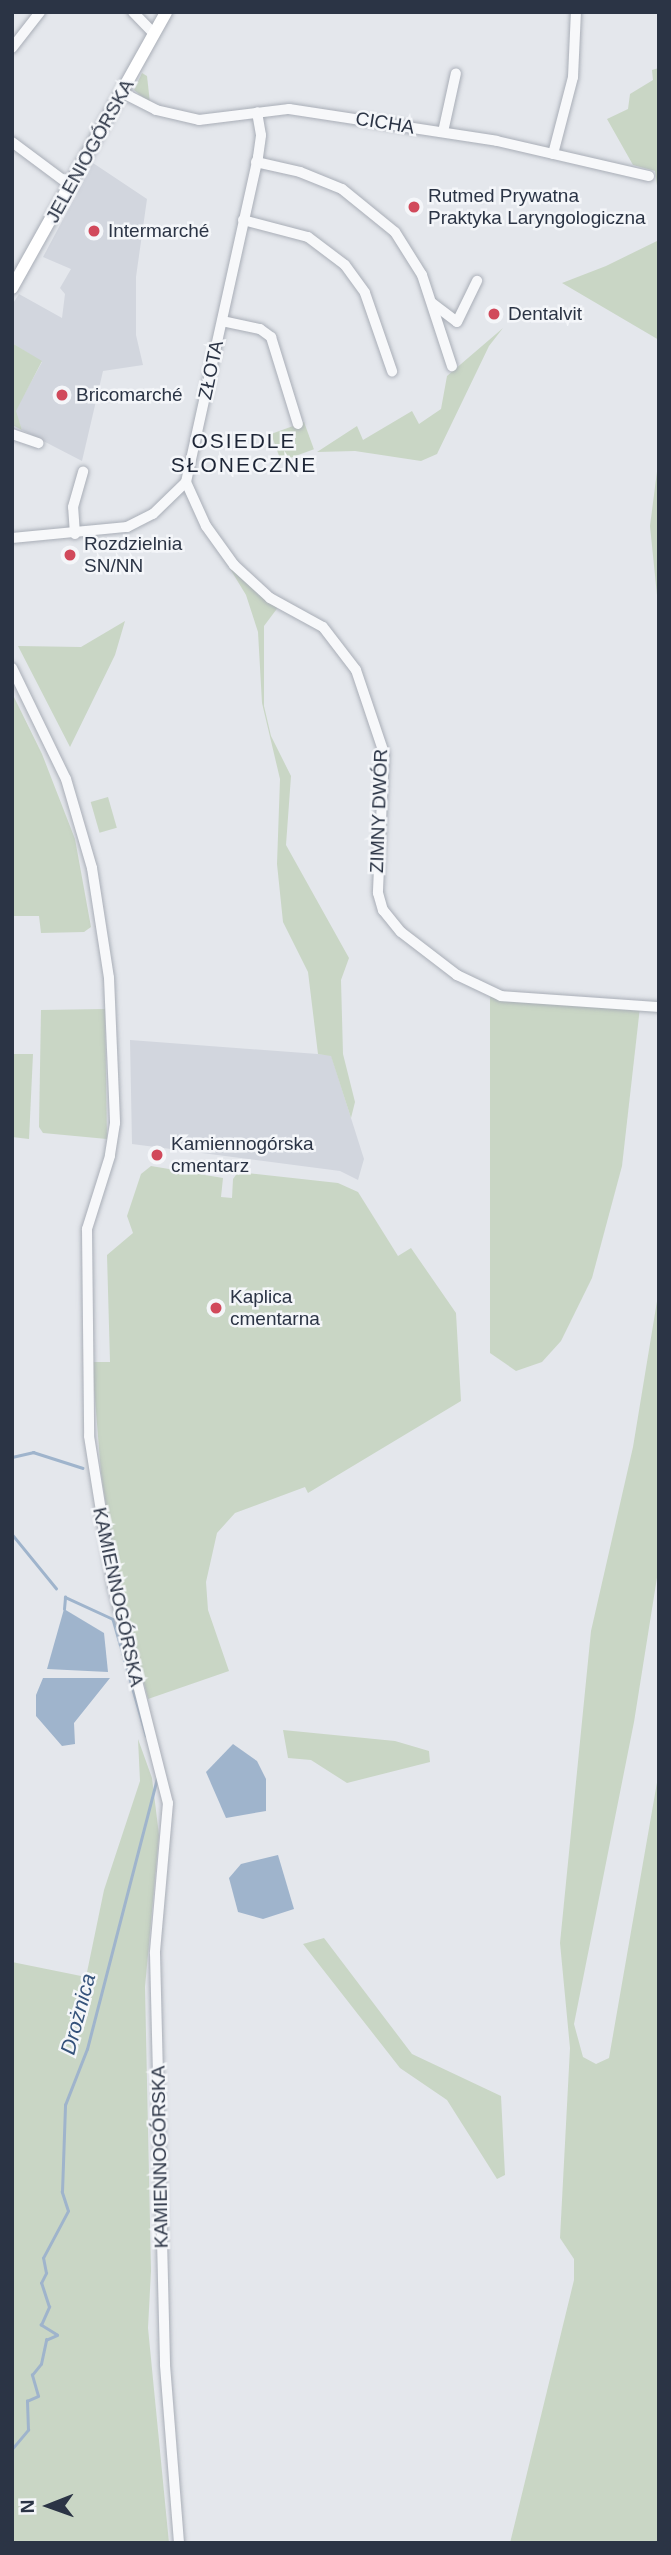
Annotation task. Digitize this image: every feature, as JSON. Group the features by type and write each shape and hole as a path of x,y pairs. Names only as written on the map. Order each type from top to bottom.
{"main road":[{"name":"JELENIOGÓRSKA","path":"12,288 166,12"}],"street":[{"path":"12,48 40,12"},
{"path":"134,12 154,34"},
{"path":"553,154 573,77 576,12"},
{"path":"443,132 456,73"},
{"name":"CICHA","path":"123,93 156,110 199,120 289,109 443,132 649,176"},
{"name":"ZŁOTA","path":"186,482 256,162 261,135 257,112"},
{"path":"12,142 71,186"},
{"path":"256,162 321,179 358,199 407,249 432,303 452,366"},
{"path":"243,220 308,237 345,265 369,301 392,371"},
{"path":"432,303 457,322 477,281"},
{"path":"222,321 260,329 271,337 298,424"},
{"path":"12,434 38,443"},
{"path":"75,534 73,507 83,471"},
{"path":"12,538 75,534 135,524 163,507 186,482"},
{"name":"ZIMNY DWÓR","path":"186,482 210,533 234,565 270,598 323,627 356,670 384,753 378,893 383,910 401,932 457,975 501,996 659,1007"},
{"name":"KAMIENNOGÓRSKA","path":"12,668 66,779 92,868 109,978 115,1123 110,1156 87,1229 89,1436 113,1586 168,1803 155,1952 165,2365 179,2543"}],"shaded area":[{"path":"93,163 147,199 136,277 136,335 143,365 103,371 82,461 22,430 15,411 42,362 12,343 12,305 19,294 62,318 65,294 60,288 71,269 43,257"},
{"path":"130,1040 331,1055 364,1159 358,1180 340,1171 132,1144"}],"green space":[{"path":"659,68 659,200 655,171 633,165 607,119 628,109 630,94 653,80 652,70"},
{"path":"142,73 147,76 150,103 134,90"},
{"path":"659,240 659,340 562,283 606,266"},
{"path":"503,328 489,346 437,454 421,461 355,451 317,452 357,426 363,440 412,411 419,424 441,409 447,376"},
{"path":"12,343 42,361 16,411 22,430 12,425"},
{"path":"304,422 314,449 281,461 271,434"},
{"path":"659,456 659,615 650,526"},
{"path":"215,544 279,606 264,626 264,706 271,736 291,776 286,845 349,958 341,980 343,1054 355,1102 351,1118 331,1056 318,1054 308,972 283,922 277,864 280,779 262,703 258,632 246,595"},
{"path":"125,621 115,655 70,747 18,646 81,647"},
{"path":"12,693 42,754 75,839 91,927 84,932 41,933 39,916 12,916"},
{"path":"108,797 117,828 100,833 91,802"},
{"path":"490,996 640,1007 622,1166 592,1278 561,1341 542,1362 516,1371 490,1353"},
{"path":"105,1009 107,1139 43,1133 39,1127 41,1010"},
{"path":"12,1054 33,1054 29,1139 12,1137"},
{"path":"151,1166 223,1178 221,1197 232,1198 233,1179 238,1172 338,1183 358,1192 398,1256 411,1248 456,1313 461,1401 308,1493 305,1487 235,1513 217,1533 206,1582 208,1610 229,1671 148,1699 118,1582 101,1473 92,1362 110,1362 107,1255 133,1233 127,1216 141,1174"},
{"path":"659,1289 659,1565 634,1722 574,2024 583,2057 596,2064 609,2058 659,1771 659,2543 510,2543 574,2280 574,2259 560,2238 570,2048 560,1943 591,1631 633,1447"},
{"path":"283,1730 395,1741 429,1751 430,1762 347,1783 311,1760 288,1758"},
{"path":"138,1739 152,1778 159,1835 145,1987 151,2271 148,2328 169,2543 12,2543 12,1962 86,1977 104,1890 140,1781"},
{"path":"324,1938 412,2054 501,2096 505,2175 497,2179 447,2100 400,2068 303,1944"}],"water":[{"path":"64,1609 104,1633 108,1672 47,1669"},
{"path":"43,1678 110,1678 74,1723 75,1744 62,1746 36,1716 36,1695"},
{"path":"233,1744 257,1761 266,1779 266,1811 226,1818 206,1772"},
{"path":"278,1855 294,1909 263,1919 238,1912 229,1878 241,1864"}],"waterway":[{"path":"12,1457 33,1452 83,1468"},
{"name":"Drożnica","path":"12,1534 56,1588"},
{"name":"Drożnica","path":"64,1609 65,1597 113,1619 146,1735"},
{"name":"Drożnica","path":"12,2449 28,2430 27,2401 38,2396 32,2375 41,2364 46,2340 57,2335 41,2325 49,2307 41,2283 46,2273 43,2258 68,2211 62,2192 65,2105 87,2049 157,1779"},
{"name":"Drożnica","path":"12,2475 12,2494"}],"place":[{"name":"Rutmed Prywatna Praktyka Laryngologiczna","path":"414,207"},
{"name":"Intermarché","path":"94,231"},
{"name":"Dentalvit","path":"494,314"},
{"name":"Bricomarché","path":"62,395"},
{"name":"Rozdzielnia SN/NN","path":"70,555"},
{"name":"Kamiennogórska cmentarz","path":"157,1155"},
{"name":"Kaplica cmentarna","path":"216,1308"}],"district":[{"name":"OSIEDLE SŁONECZNE","path":"244,453"}]}
